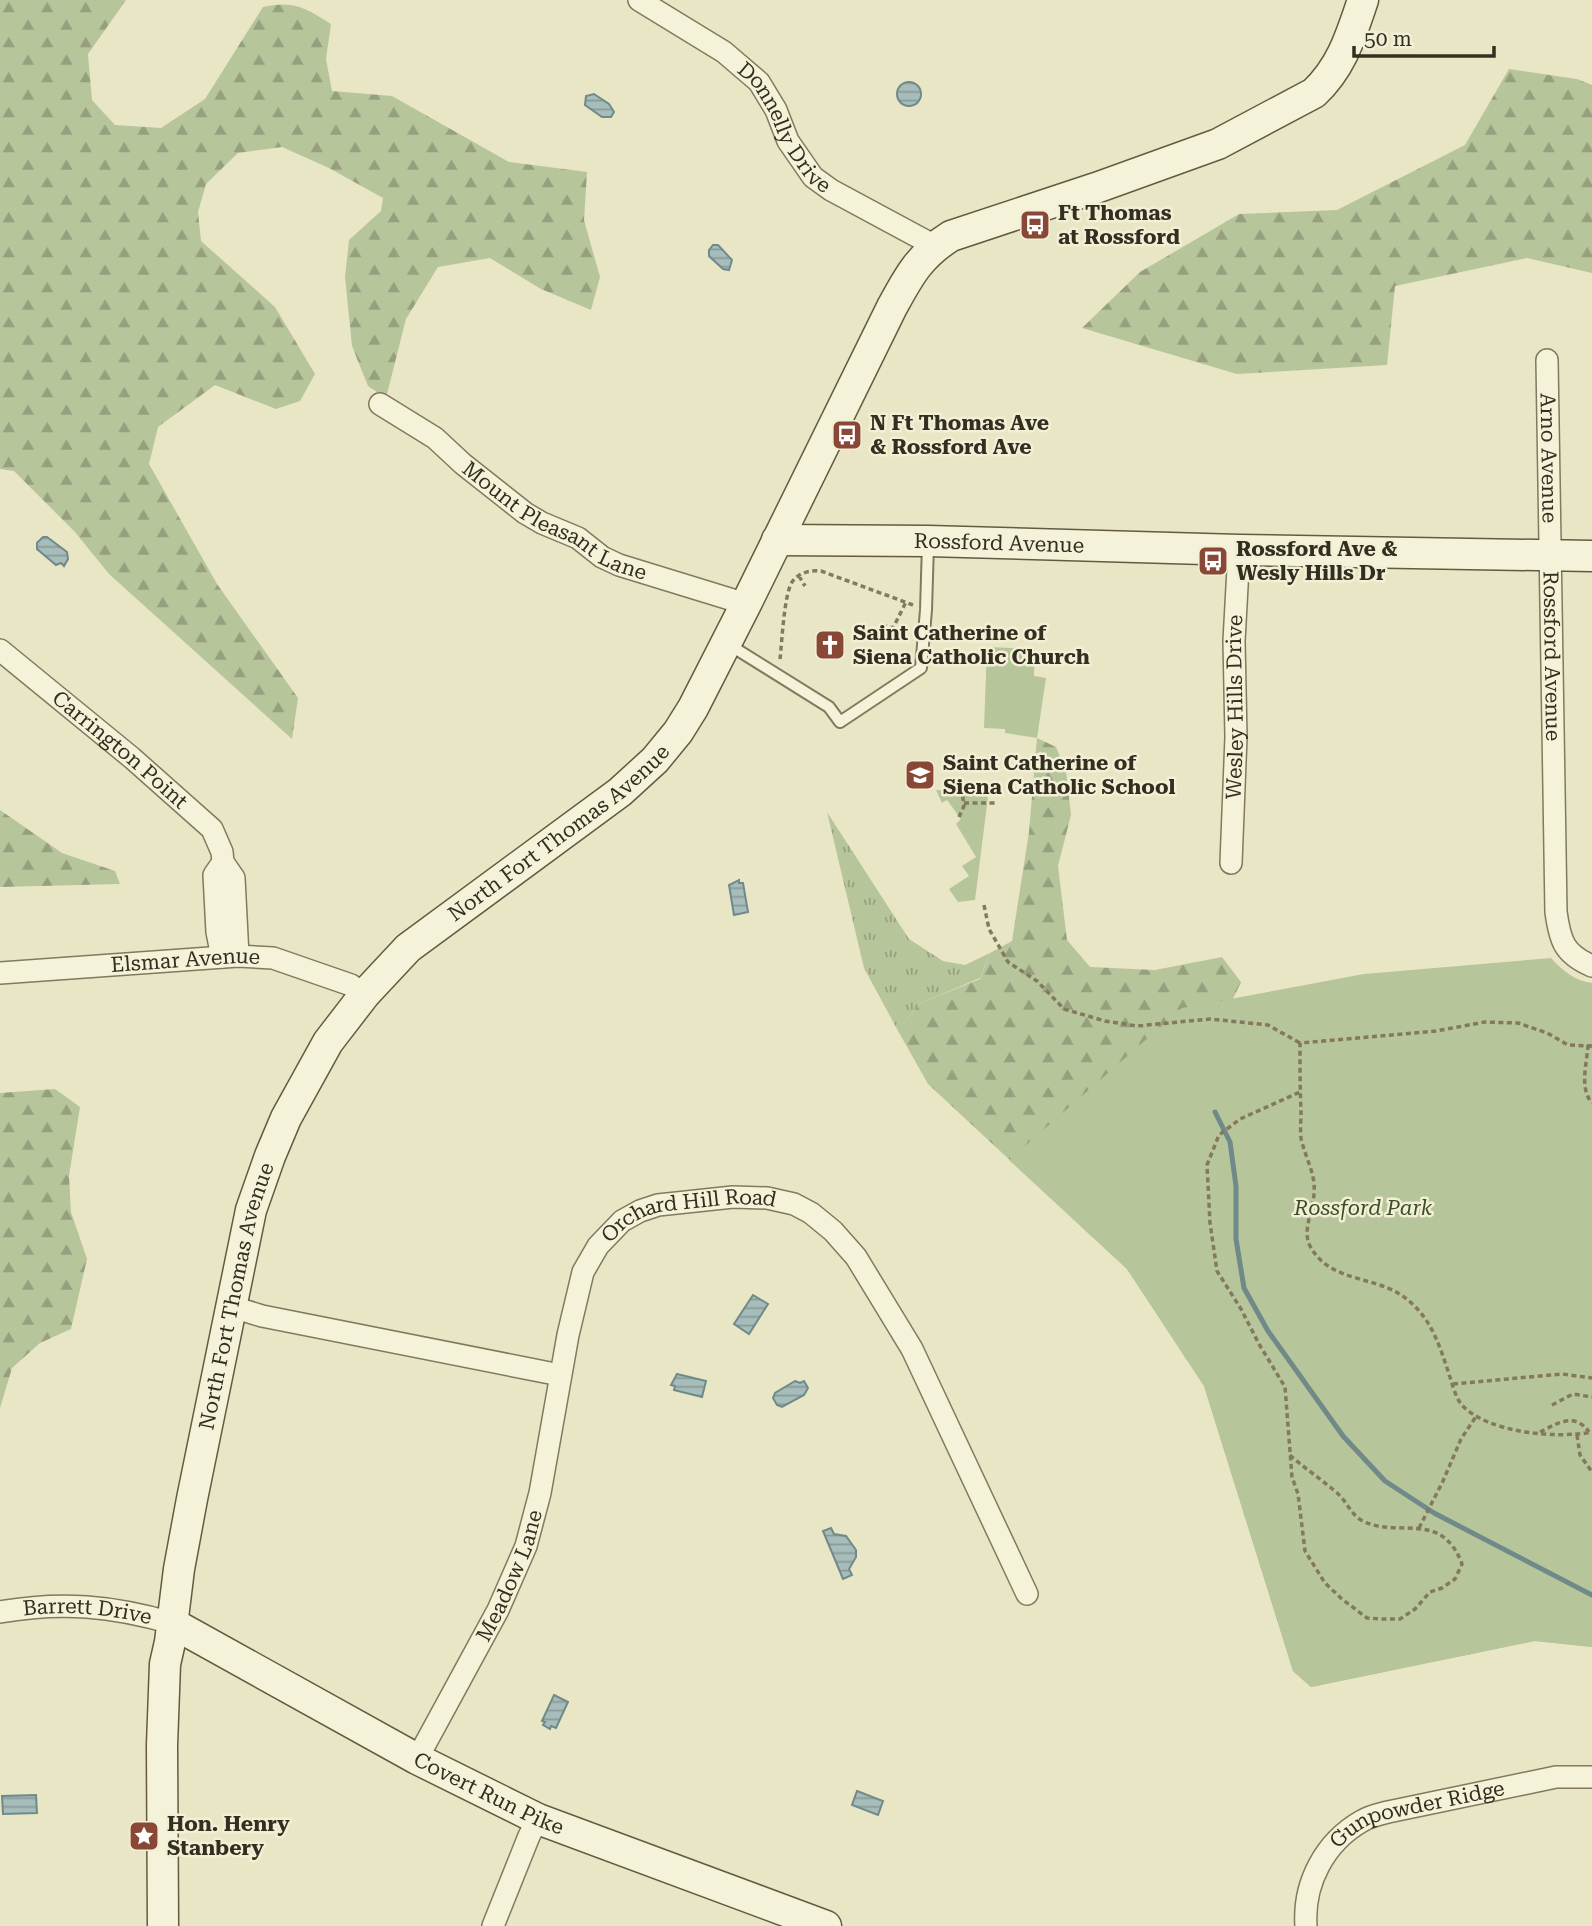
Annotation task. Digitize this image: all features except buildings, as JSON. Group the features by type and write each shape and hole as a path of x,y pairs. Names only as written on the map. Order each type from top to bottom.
{"street":[{"name":"Donnelly Drive","path":"639,0 724,52 759,82 776,110 788,141 813,177 831,190 935,246"},
{"name":"North Fort Thomas Avenue","path":"163,1926 165,1664 192,1499 251,1210 286,1118 324,1050 365,994 408,948 588,817 655,760 678,732 693,708 910,273 918,262 951,236 1218,144 1314,93 1341,61 1363,0"},
{"name":"Arno Avenue","path":"1547,360 1550,556"},
{"name":"Mount Pleasant Lane","path":"380,404 435,438 506,500 542,523 578,538 602,557 619,565 746,604"},
{"name":"Rossford Avenue","path":"777,540 928,541 1550,556 1556,912 1560,940 1573,956 1592,966"},
{"name":"Wesley Hills Drive","path":"1231,863 1236,737 1234,642 1239,550"},
{"path":"1550,556 1592,556"},
{"name":"Carrington Point","path":"0,650 212,829 223,862 234,878 230,956"},
{"name":"Elsmar Avenue","path":"0,973 230,956 272,958 351,985 365,994"},
{"name":"Orchard Hill Road","path":"560,1375 583,1272 598,1246 629,1216 658,1205 722,1198 767,1198 794,1204 834,1231 856,1257 891,1312 912,1349 1027,1594"},
{"path":"233,1307 262,1316 560,1375"},
{"name":"Meadow Lane","path":"417,1759 498,1610 526,1546 540,1493 560,1375"},
{"name":"Barrett Drive","path":"0,1612 75,1605 103,1607 172,1623"},
{"name":"Covert Run Pike","path":"172,1623 417,1759 538,1819 825,1926"},
{"name":"Gunpowder Ridge","path":"1306,1926 1307,1908 1316,1869 1328,1850 1344,1833 1364,1820 1388,1812 1556,1777 1592,1777"},
{"path":"493,1926 528,1836 538,1819"}],"lane":[{"path":"726,642 829,708 840,722 921,668 928,541"}],"path":[{"path":"774,673 780,660 788,593 792,582 809,570 821,571 915,606"},
{"path":"799,576 805,586"},
{"path":"882,625 893,628 906,602"},
{"path":"958,817 964,803 962,791"},
{"path":"964,803 996,803"},
{"path":"984,905 989,929 1008,961 1037,981 1064,1009 1105,1021 1137,1026 1210,1019 1268,1025 1300,1043 1436,1031 1485,1022 1518,1023 1547,1033 1568,1045 1590,1045 1585,1095 1592,1103"},
{"path":"1300,1043 1301,1138 1314,1171 1314,1194 1307,1224 1309,1244 1324,1264 1339,1274 1389,1287 1409,1300 1428,1321 1461,1403 1477,1415 1503,1426 1537,1434 1577,1435 1590,1432 1580,1421 1573,1420 1551,1426 1537,1434"},
{"path":"1290,1455 1338,1493 1360,1519 1371,1523 1419,1528 1448,1539 1462,1564 1455,1579 1443,1588 1430,1592 1415,1609 1400,1619 1367,1618 1325,1583 1306,1551 1290,1455 1285,1387 1217,1271 1210,1223 1208,1165 1219,1135 1240,1119 1300,1092"},
{"path":"1453,1384 1562,1374 1592,1378"},
{"path":"1552,1405 1573,1394 1592,1397"},
{"path":"1419,1528 1461,1439 1477,1415"},
{"path":"1577,1435 1580,1455 1592,1472"}],"green space":[{"path":"0,0 126,0 88,54 92,100 115,125 161,128 205,99 263,7 283,4 299,7 331,24 326,59 332,91 392,96 509,162 587,172 584,220 600,277 591,310 541,289 490,258 438,267 406,319 386,398 368,386 352,346 345,277 349,240 381,211 383,198 329,168 282,147 238,153 206,184 198,212 201,241 275,307 315,374 300,401 276,409 215,385 158,427 149,464 217,584 298,698 292,739 109,574 75,532 14,471 0,469"},
{"path":"1509,69 1577,79 1592,85 1592,273 1527,258 1395,286 1387,365 1237,374 1082,328 1140,272 1239,214 1337,210 1465,145"},
{"path":"987,647 1035,649 1034,676 1046,678 1037,738 1005,733 1005,729 984,728"},
{"path":"1037,738 1056,747 1066,771 1071,815 1058,866 1067,940 1090,967 1155,970 1222,957 1241,982 1216,1035 1592,1647 1535,1641 1311,1687 1293,1671 1204,1386 1127,1269 928,1084 897,1029 921,1003 980,979 990,953 1012,941 1029,832"},
{"path":"936,790 970,791 988,797 975,900 958,902 949,889 969,876 962,866 976,857 956,824 961,819 947,800 942,803"},
{"path":"0,810 62,853 115,871 120,884 0,887"},
{"path":"827,812 909,939 943,961 965,965 990,953 980,978 921,1003 897,1029 864,968"},
{"name":"Rossford Park","path":"1551,958 1569,974 1592,983 1592,1647 1535,1641 1311,1687 1293,1671 1204,1386 1127,1269 1009,1160 1182,1008 1364,974"},
{"path":"55,1089 80,1107 69,1176 71,1212 87,1259 71,1329 40,1343 12,1368 0,1408 0,1093"}],"water":[{"path":"909,82 917,86 921,94 917,102 909,106 901,102 897,94 901,86"},
{"path":"594,94 609,104 614,112 611,117 602,117 585,105 586,96"},
{"path":"713,245 718,245 732,260 729,270 723,269 709,256"},
{"path":"47,537 67,552 68,559 64,566 61,563 56,565 37,549 37,543"},
{"path":"739,880 739,883 743,883 748,912 734,915 729,885"},
{"path":"753,1295 768,1304 749,1334 734,1324"},
{"path":"677,1374 706,1381 702,1397 674,1390 675,1386 671,1385"},
{"path":"795,1381 804,1381 808,1388 804,1395 782,1407 777,1405 773,1398 775,1393"},
{"path":"831,1528 834,1534 846,1536 856,1550 856,1557 849,1569 852,1575 843,1579 823,1531"},
{"path":"554,1695 568,1702 556,1728 551,1726 550,1729 543,1725 545,1722 542,1721"},
{"path":"857,1791 883,1801 878,1815 852,1805"},
{"path":"36,1795 37,1813 3,1814 2,1796"}],"waterway":[{"path":"1215,1112 1230,1142 1236,1186 1236,1239 1244,1288 1268,1331 1343,1436 1385,1481 1434,1513 1592,1595"}],"place":[{"name":"Ft Thomas at Rossford","path":"1035,225"},
{"name":"N Ft Thomas Ave & Rossford Ave","path":"847,435"},
{"name":"Rossford Ave & Wesly Hills Dr","path":"1213,561"},
{"name":"Saint Catherine of Siena Catholic Church","path":"830,645"},
{"name":"Saint Catherine of Siena Catholic School","path":"920,775"},
{"name":"Hon. Henry Stanbery","path":"144,1836"}]}
